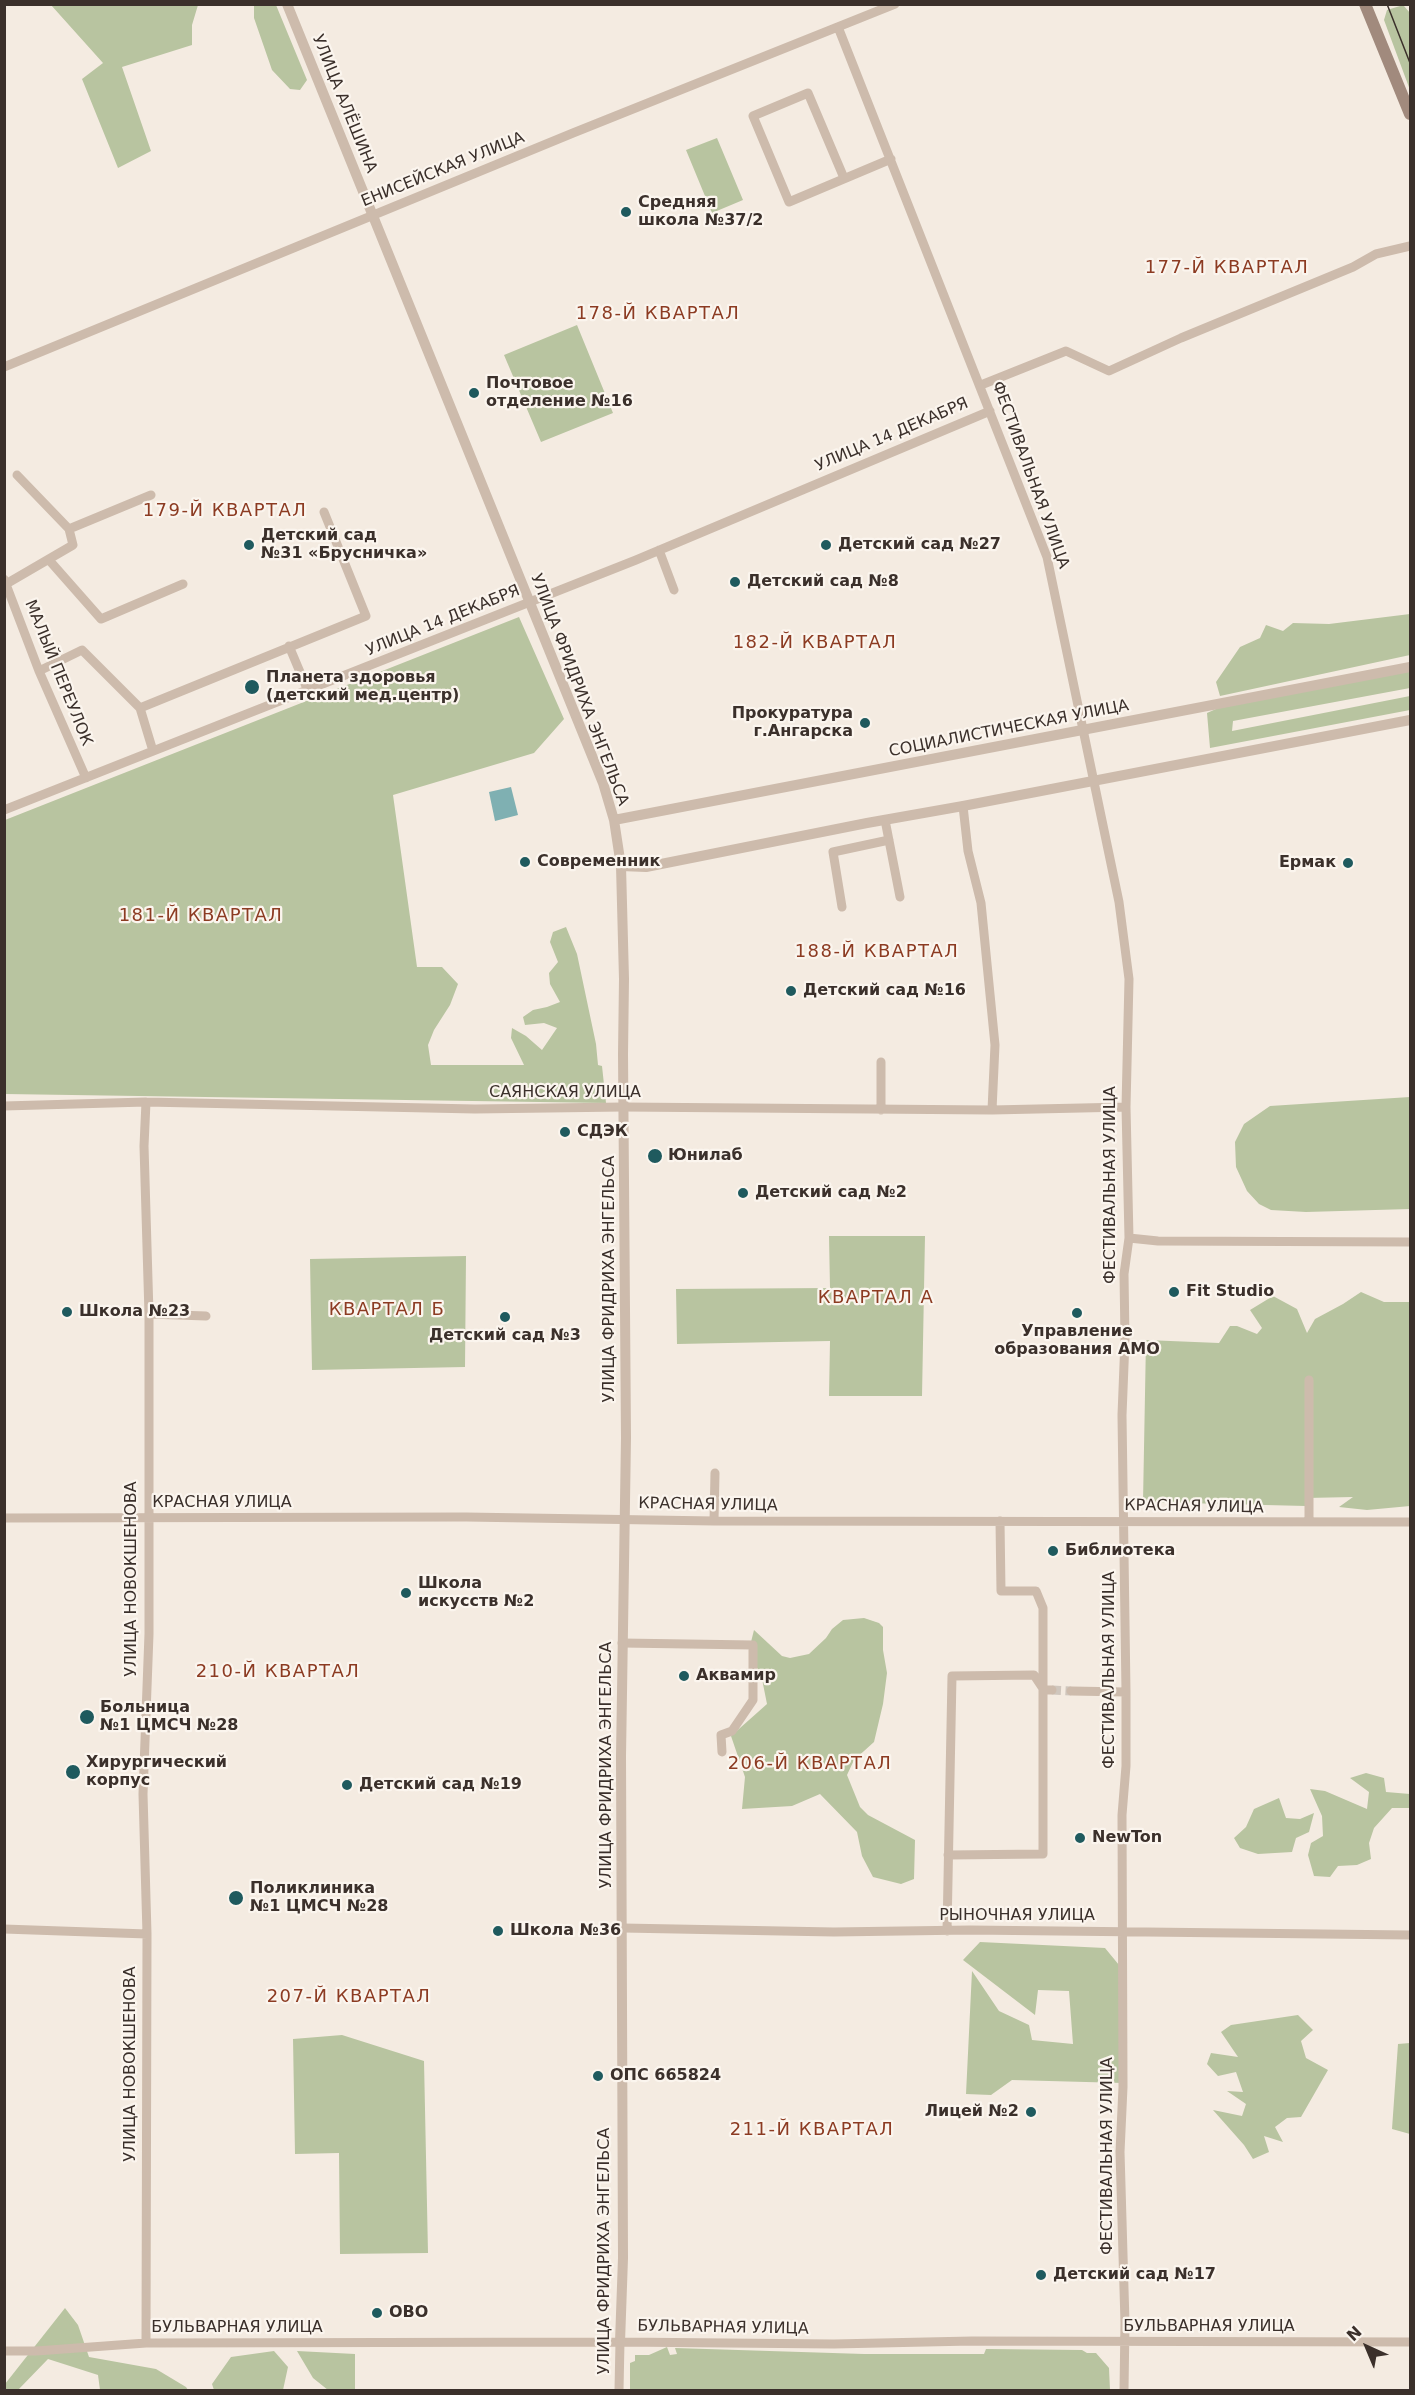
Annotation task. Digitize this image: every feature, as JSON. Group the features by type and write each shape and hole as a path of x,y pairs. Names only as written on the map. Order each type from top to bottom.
{"main road":[{"path":"1366,5 1410,114"}],"street":[{"name":"УЛИЦА АЛЁШИНА","path":"287,4 372,215"},
{"name":"ЕНИСЕЙСКАЯ УЛИЦА","path":"4,367 372,215 895,4"},
{"name":"ФЕСТИВАЛЬНАЯ УЛИЦА","path":"838,27 1047,557 1119,902 1129,979 1126,1107 1129,1238 1124,1274 1125,1340 1122,1416 1126,1766 1122,1815 1120,2152 1125,2343 1124,2391"},
{"path":"844,178 808,93 753,116 789,202 891,159"},
{"name":"УЛИЦА ФРИДРИХА ЭНГЕЛЬСА","path":"372,215 603,783 614,820 621,866 624,979 625,1519 621,1756 623,2258 619,2391"},
{"path":"981,385 1066,351 1109,371 1180,338 1353,267 1376,254 1410,246"},
{"name":"УЛИЦА 14 ДЕКАБРЯ","path":"4,810 659,550 990,411"},
{"path":"5,582 73,545 69,529 17,475"},
{"path":"69,529 151,495"},
{"path":"140,708 366,616 324,512"},
{"path":"659,550 674,590"},
{"path":"49,560 101,619 183,584"},
{"name":"МАЛЫЙ ПЕРЕУЛОК","path":"5,582 39,671 86,778"},
{"path":"289,646 308,691"},
{"path":"39,671 82,650 140,708 153,751"},
{"name":"СОЦИАЛИСТИЧЕСКАЯ УЛИЦА","path":"614,820 1410,667"},
{"path":"621,866 646,867 1410,720"},
{"path":"963,806 968,851 981,903 995,1045 992,1110"},
{"path":"885,820 900,897"},
{"path":"842,907 833,852 889,840"},
{"path":"881,1062 881,1110"},
{"name":"САЯНСКАЯ УЛИЦА","path":"4,1106 146,1102 475,1109 623,1107 992,1110 1126,1107"},
{"name":"УЛИЦА НОВОКШЕНОВА","path":"146,1102 144,1146 149,1314 149,1635 143,1794 147,1934 146,2343"},
{"path":"1129,1238 1410,1242"},
{"path":"149,1314 206,1316"},
{"path":"1309,1380 1309,1522"},
{"path":"714,1521 715,1473"},
{"name":"КРАСНАЯ УЛИЦА","path":"4,1518 1410,1522"},
{"path":"948,1855 1043,1854 1048,1690 1043,1608 1036,1591 1001,1591 1000,1521"},
{"path":"622,1643 753,1645 753,1700 732,1731 721,1735 722,1752"},
{"path":"947,1931 952,1676 1034,1674 1048,1690"},
{"path":"1071,1691 1126,1692"},
{"name":"РЫНОЧНАЯ УЛИЦА","path":"622,1928 834,1932 1410,1935"},
{"path":"4,1929 147,1934"},
{"name":"БУЛЬВАРНАЯ УЛИЦА","path":"4,2351 146,2343 1410,2342"}],"green space":[{"path":"51,5 198,5 192,25 192,45 122,67 151,151 118,168 82,79 103,63"},
{"path":"254,5 276,5 307,80 300,90 290,89 272,70 254,18"},
{"path":"1404,6 1410,13 1410,90 1384,20 1387,10"},
{"path":"717,138 743,200 712,213 686,150"},
{"path":"577,325 613,413 541,442 504,355"},
{"path":"1410,614 1410,655 1220,696 1216,682 1240,647 1260,638 1266,625 1283,631 1293,623 1329,624"},
{"path":"519,617 564,719 534,753 393,795 417,967 442,967 458,984 450,1005 434,1030 428,1045 431,1065 524,1065 511,1038 512,1028 526,1036 542,1050 557,1028 544,1023 525,1025 523,1017 533,1010 560,1002 550,984 549,973 558,962 550,942 553,932 566,927 577,954 596,1044 598,1065 602,1066 606,1103 5,1094 5,820"},
{"path":"1410,671 1410,688 1233,721 1232,731 1410,696 1410,710 1210,748 1207,713 1225,705"},
{"path":"1410,1097 1410,1209 1306,1212 1271,1210 1259,1204 1247,1191 1236,1167 1235,1142 1244,1124 1270,1106"},
{"path":"829,1236 925,1236 922,1396 829,1396 830,1341 677,1344 676,1289 830,1288"},
{"path":"466,1256 465,1367 312,1370 310,1259"},
{"path":"1361,1292 1384,1302 1410,1302 1410,1506 1367,1510 1339,1507 1353,1497 1306,1498 1306,1506 1143,1502 1146,1340 1219,1343 1230,1326 1237,1326 1257,1334 1262,1328 1250,1310 1273,1296 1297,1309 1307,1333 1315,1319"},
{"path":"864,1618 879,1623 883,1627 883,1650 887,1673 883,1704 874,1742 854,1760 847,1775 860,1807 868,1815 915,1840 914,1879 901,1884 873,1877 862,1856 857,1832 820,1794 792,1806 742,1809 745,1777 731,1736 767,1704 762,1679 749,1650 754,1630 782,1656 790,1658 809,1654 843,1620"},
{"path":"1366,1773 1384,1778 1386,1792 1410,1794 1410,1808 1392,1808 1374,1828 1369,1843 1371,1859 1357,1865 1338,1866 1330,1877 1314,1876 1308,1855 1311,1843 1323,1836 1322,1816 1310,1789 1325,1791 1367,1809 1369,1792 1350,1778"},
{"path":"1279,1798 1286,1818 1300,1819 1314,1813 1309,1832 1296,1838 1292,1852 1258,1854 1240,1848 1234,1838 1246,1827 1254,1809"},
{"path":"980,1942 1105,1948 1119,1965 1123,2083 1012,2080 991,2095 966,2094 972,1971 999,2011 1029,2025 1032,2040 1073,2044 1069,1991 1038,1990 1035,2015 963,1960"},
{"path":"1298,2015 1313,2030 1301,2041 1306,2058 1328,2070 1301,2117 1287,2118 1275,2127 1283,2142 1264,2136 1269,2152 1253,2159 1244,2145 1213,2110 1242,2116 1246,2104 1227,2091 1243,2092 1236,2072 1218,2076 1207,2064 1211,2053 1238,2057 1221,2032 1231,2025"},
{"path":"342,2035 424,2061 428,2253 340,2254 339,2153 295,2154 293,2039"},
{"path":"1410,2043 1410,2134 1392,2129 1398,2044"},
{"path":"65,2308 78,2325 89,2357 156,2369 188,2390 100,2390 98,2375 48,2359 18,2390 5,2390 5,2384"},
{"path":"667,2347 670,2355 677,2354 675,2348 864,2354 984,2354 986,2349 1082,2350 1087,2353 1096,2353 1109,2368 1110,2390 630,2390 630,2363 635,2361 635,2355 649,2355"},
{"path":"274,2351 288,2367 283,2390 214,2390 212,2384 231,2357"},
{"path":"297,2351 355,2354 355,2390 328,2390 313,2378"}],"water":[{"path":"511,787 518,815 495,821 489,792"}],"tunnel":[{"path":"1052,1690 1071,1691"}],"tram line":[{"path":"1387,4 1410,63"}],"place":[{"name":"Средняя школа №37/2","path":"626,212"},
{"name":"Почтовое отделение №16","path":"474,393"},
{"name":"Детский сад №31 «Брусничка»","path":"249,545"},
{"name":"Детский сад №27","path":"826,545"},
{"name":"Детский сад №8","path":"735,582"},
{"name":"Планета здоровья (детский мед.центр)","path":"252,687"},
{"name":"Прокуратура г.Ангарска","path":"865,723"},
{"name":"Современник","path":"525,862"},
{"name":"Ермак","path":"1348,863"},
{"name":"Детский сад №16","path":"791,991"},
{"name":"СДЭК","path":"565,1132"},
{"name":"Юнилаб","path":"655,1156"},
{"name":"Детский сад №2","path":"743,1193"},
{"name":"Fit Studio","path":"1174,1292"},
{"name":"Школа №23","path":"67,1312"},
{"name":"Управление образования АМО","path":"1077,1313"},
{"name":"Детский сад №3","path":"505,1317"},
{"name":"Библиотека","path":"1053,1551"},
{"name":"Школа искусств №2","path":"406,1593"},
{"name":"Аквамир","path":"684,1676"},
{"name":"Больница №1 ЦМСЧ №28","path":"87,1717"},
{"name":"Хирургический корпус","path":"73,1772"},
{"name":"Детский сад №19","path":"347,1785"},
{"name":"NewTon","path":"1080,1838"},
{"name":"Поликлиника №1 ЦМСЧ №28","path":"236,1898"},
{"name":"Школа №36","path":"498,1931"},
{"name":"ОПС 665824","path":"598,2076"},
{"name":"Лицей №2","path":"1031,2112"},
{"name":"Детский сад №17","path":"1041,2275"},
{"name":"ОВО","path":"377,2313"}],"district":[{"name":"177-Й КВАРТАЛ","path":"1227,268"},
{"name":"178-Й КВАРТАЛ","path":"658,314"},
{"name":"179-Й КВАРТАЛ","path":"225,511"},
{"name":"182-Й КВАРТАЛ","path":"815,643"},
{"name":"181-Й КВАРТАЛ","path":"201,916"},
{"name":"188-Й КВАРТАЛ","path":"877,952"},
{"name":"КВАРТАЛ А","path":"876,1298"},
{"name":"КВАРТАЛ Б","path":"387,1310"},
{"name":"210-Й КВАРТАЛ","path":"278,1672"},
{"name":"206-Й КВАРТАЛ","path":"810,1764"},
{"name":"207-Й КВАРТАЛ","path":"349,1997"},
{"name":"211-Й КВАРТАЛ","path":"812,2130"}]}
